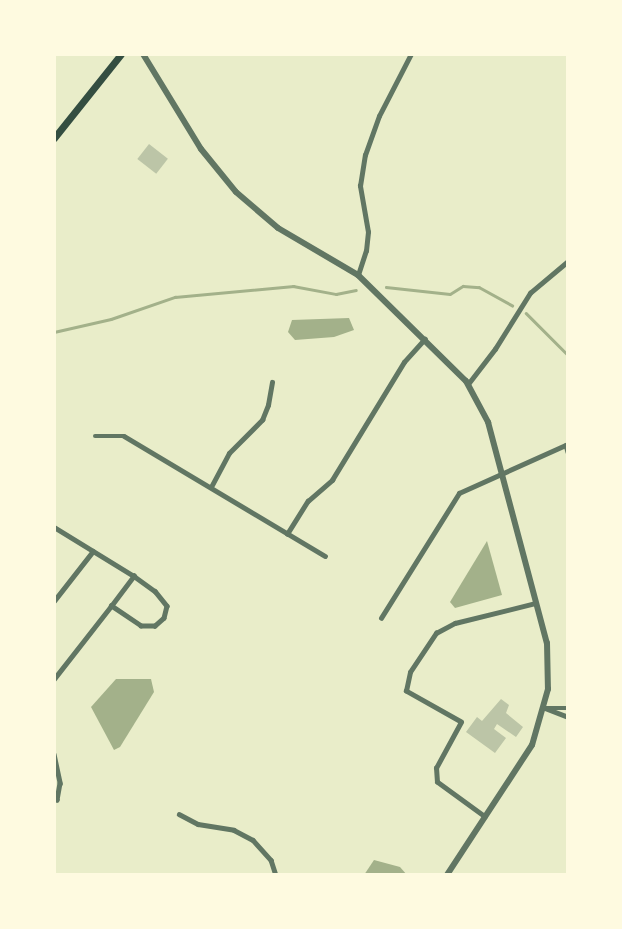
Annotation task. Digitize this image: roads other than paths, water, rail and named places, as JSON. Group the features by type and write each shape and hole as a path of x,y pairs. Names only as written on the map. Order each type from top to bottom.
{"main road":[{"path":"54,138 121,54"}],"street":[{"path":"143,54 201,149 236,192 278,228 358,275 425,338 468,384 488,422 549,656 545,708 532,746 447,875"},
{"path":"358,275 366,251 368,232 360,186 365,155 379,116 411,54"},
{"path":"468,384 495,349 530,293 567,262"},
{"path":"288,534 308,501 332,480 404,362 425,338"},
{"path":"211,487 229,453 262,420 272,382"},
{"path":"95,436 124,436 325,556"},
{"path":"381,618 456,496 472,485 503,475 567,444 568,452"},
{"path":"54,527 134,576 155,591 167,606 164,618 155,626 141,626 111,606"},
{"path":"54,601 93,551"},
{"path":"54,679 134,576"},
{"path":"486,817 437,782 436,768 461,722 406,691 410,672 436,633 455,622 536,603"},
{"path":"545,708 568,708"},
{"path":"545,708 568,717"},
{"path":"54,754 60,783 55,801"},
{"path":"179,814 198,824 234,830 253,841 271,860 276,875"}],"waterway":[{"path":"54,332 111,319 175,297 293,286 336,294 356,290"},
{"path":"386,287 450,294 463,286 479,287 512,305"},
{"path":"526,313 568,355"}]}
